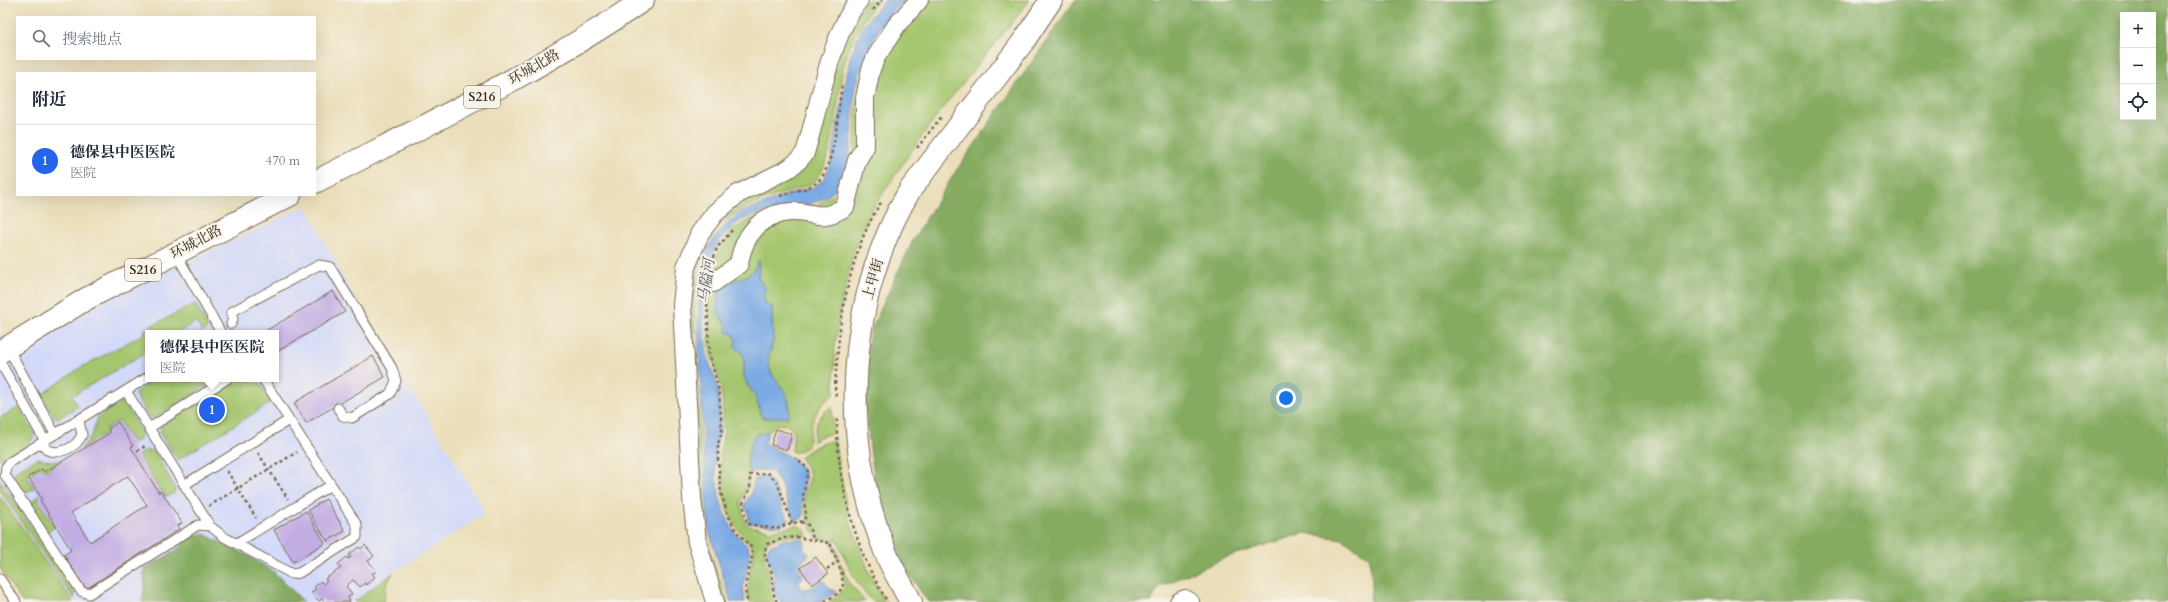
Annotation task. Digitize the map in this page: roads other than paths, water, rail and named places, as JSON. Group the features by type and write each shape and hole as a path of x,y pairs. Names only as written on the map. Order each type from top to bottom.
{"street":[{"name":"环城北路","path":"316,173 488,84 594,23 629,0"},
{"name":"环城北路","path":"316,182 437,122 493,91 598,30 643,0"},
{"path":"711,281 739,264 741,252 747,239 754,228 765,219 791,212 827,216 845,207 857,160 865,147 865,98 871,69 876,57 896,26 919,0"},
{"name":"上甲街","path":"899,602 887,578 868,531 852,466 847,425 846,399 849,349 858,292 866,264 889,210 903,186 1017,37 1042,0"},
{"name":"上甲街","path":"911,602 896,575 877,530 868,496 856,425 857,350 867,294 885,239 896,214 910,190 1023,42 1051,0"},
{"path":"715,602 697,542 692,498 690,435 682,305 686,267 700,233 715,213 738,194 788,169 805,153 838,38 848,16 866,6"},
{"name":"环城北路","path":"2,349 86,299 272,196"},
{"name":"环城北路","path":"174,250 288,196"},
{"path":"1180,602 1185,599 1190,602"}],"lane":[{"path":"174,250 217,330"},
{"path":"221,330 231,324 233,319 231,313 233,311 319,265 330,267 392,368 396,381 390,394 352,418 343,416 338,408"},
{"path":"231,324 234,330"},
{"path":"2,349 55,434"},
{"path":"2,349 44,442 46,450 58,452 74,445 82,435 79,421"},
{"path":"145,379 79,421 10,462 6,467 6,475 81,591 85,594 89,594 191,528 198,525 210,526"},
{"path":"149,428 222,382"},
{"path":"126,391 210,526 224,537 292,574 299,572 357,537 357,526 265,382"},
{"path":"184,485 289,420"},
{"path":"237,543 331,485"},
{"path":"0,579 16,602"}],"water":[{"name":"马隘河","path":"885,0 905,0 878,30 868,49 860,71 855,92 850,153 839,184 830,194 818,201 772,210 741,220 729,230 718,243 712,254 704,295 704,334 710,366 718,390 720,434 716,446 715,459 717,486 726,516 735,533 748,547 750,554 743,589 745,602 731,602 709,531 706,499 698,328 699,290 706,250 722,228 740,213 790,194 815,187 824,179 831,162 850,58 862,27"},
{"path":"759,260 758,279 764,287 765,291 763,296 766,304 772,307 773,338 768,362 771,373 786,395 789,408 788,417 762,418 755,395 748,386 744,376 744,356 735,346 736,341 734,335 727,332 727,325 718,310 718,298 724,288 732,282 751,273"},
{"path":"768,432 765,443 791,458 802,468 805,474 802,501 804,515 801,519 795,521 782,489 772,471 764,470 752,472 748,469 748,457 753,438"},
{"path":"765,476 773,483 789,520 781,526 749,523 748,512 744,505 751,494 754,480"},
{"path":"784,540 804,540 804,549 809,555 797,566 803,576 798,582 803,590 813,587 823,580 829,588 837,592 820,602 780,602 775,594 773,585 774,576 767,557 767,550 769,546"}],"place":[{"name":"德保县中医医院","path":"212,410"}]}
